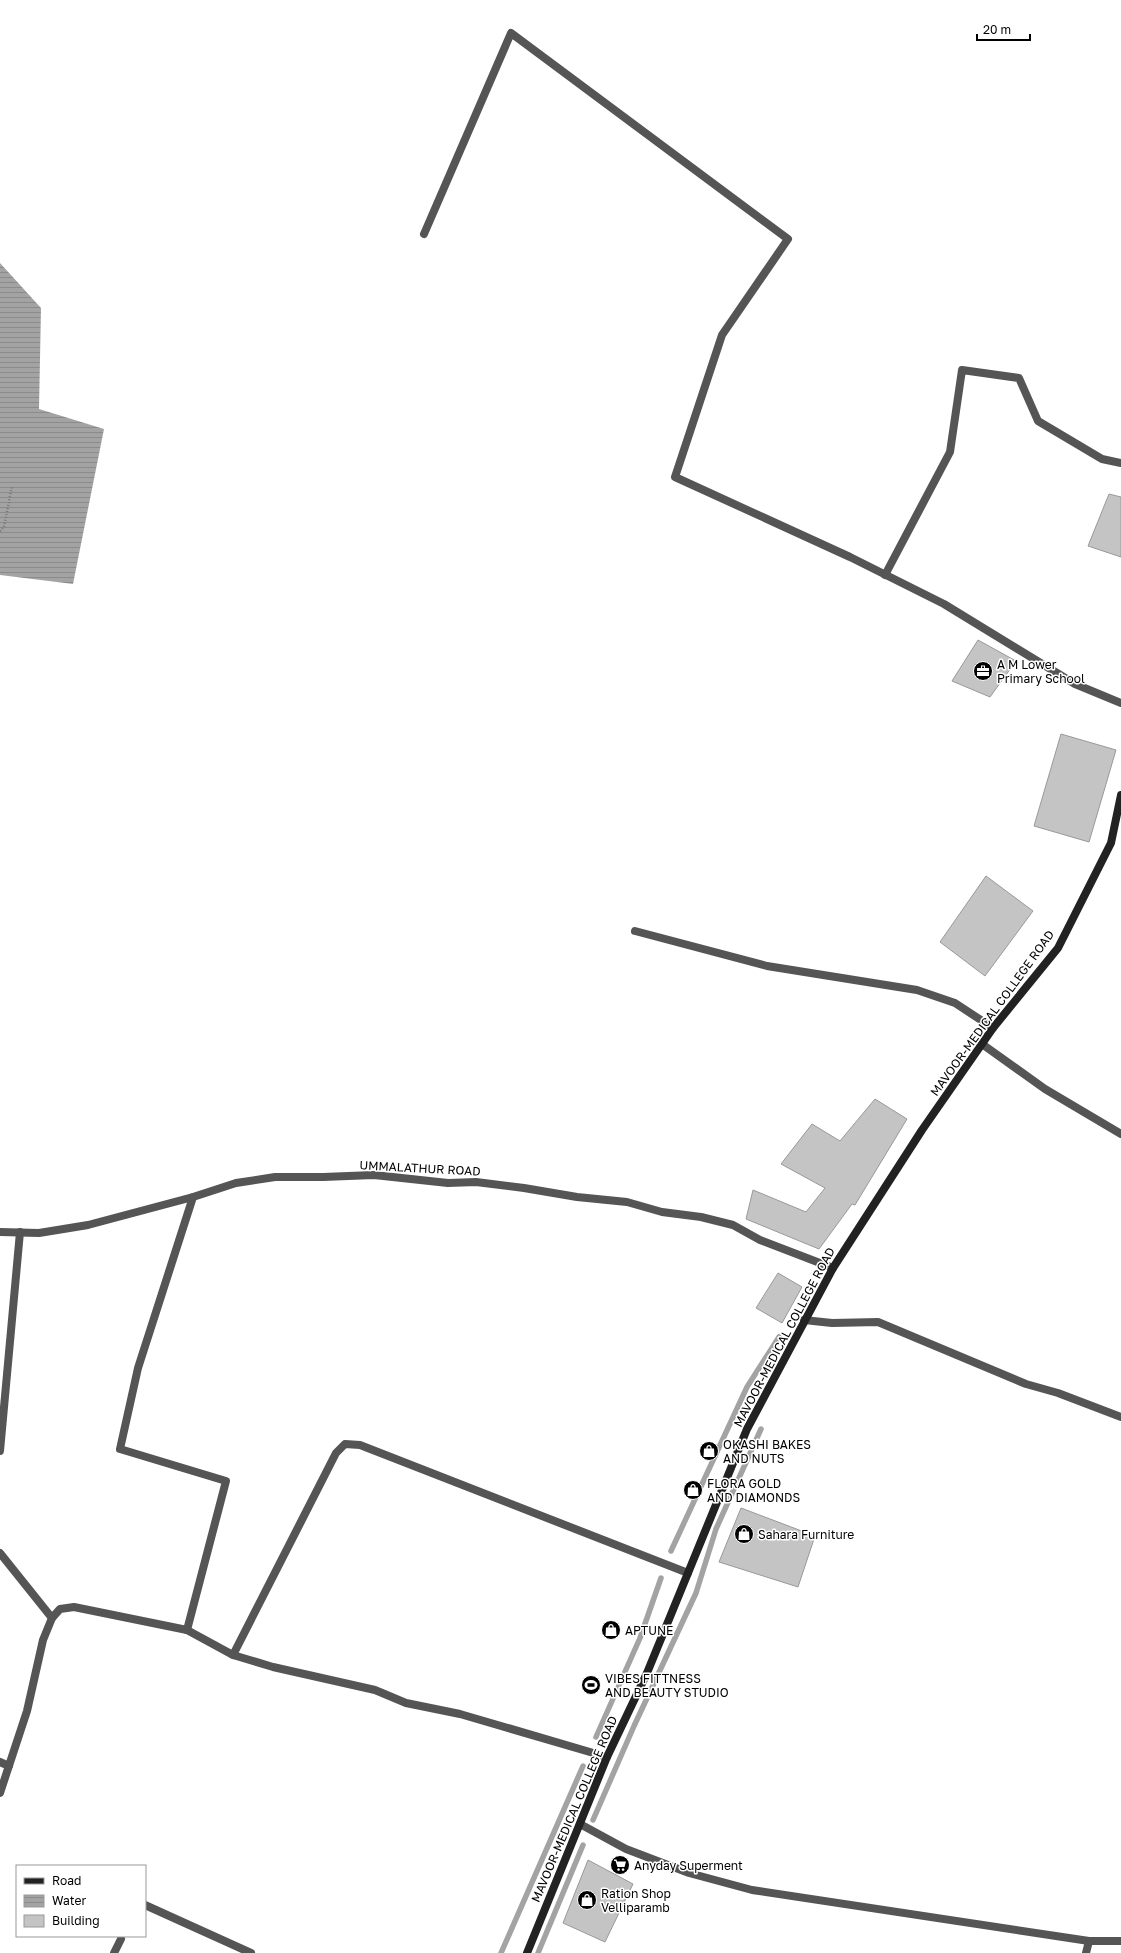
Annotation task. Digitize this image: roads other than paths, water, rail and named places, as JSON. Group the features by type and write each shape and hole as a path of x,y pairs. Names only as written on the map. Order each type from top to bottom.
{"main road":[{"name":"MAVOOR-MEDICAL COLLEGE ROAD","path":"527,1953 607,1757 647,1673 747,1429 833,1268 922,1130 993,1028 1058,948 1111,843 1121,795"}],"street":[{"path":"424,234 511,33 788,239 722,335 675,477 944,604 1074,684 1121,703"},
{"path":"885,575 950,452 962,370 1018,378 1038,422 1102,459 1121,463"},
{"path":"635,930 767,966 917,990 955,1003 993,1028"},
{"path":"982,1044 1045,1089 1121,1134"},
{"name":"UMMALATHUR ROAD","path":"0,1232 39,1233 88,1225 193,1197 236,1183 275,1177 374,1175 448,1183 476,1182 577,1197 627,1202 662,1212 701,1217 733,1225 760,1240 833,1268"},
{"path":"187,1630 226,1481 120,1449 138,1368 193,1197"},
{"path":"0,1451 20,1232"},
{"path":"804,1320 832,1323 878,1322 1026,1384 1085,1402 1121,1417"},
{"path":"233,1655 336,1453 345,1444 360,1445 688,1573"},
{"path":"0,1553 52,1618"},
{"path":"0,1793 26,1711 43,1640 52,1618 60,1610 74,1607 187,1630 233,1655 274,1667 375,1690 406,1703 460,1714 607,1757"},
{"path":"0,1762 9,1766"},
{"path":"580,1824 626,1849 688,1873 752,1890 1089,1941 1121,1942"},
{"path":"146,1905 251,1953"},
{"path":"114,1953 121,1940"},
{"path":"1086,1953 1089,1941"}],"water":[{"path":"0,263 41,308 39,409 104,429 73,584 0,575"}],"waterway":[{"path":"671,1551 747,1387 779,1337"},
{"path":"593,1820 634,1726 696,1593 716,1529 761,1429"},
{"path":"596,1737 640,1638 661,1578"},
{"path":"501,1953 583,1766"},
{"path":"538,1953 583,1845"}],"place":[{"name":"A M Lower Primary School","path":"983,671"},
{"name":"OKASHI BAKES AND NUTS","path":"709,1451"},
{"name":"FLORA GOLD AND DIAMONDS","path":"693,1490"},
{"name":"Sahara Furniture","path":"744,1534"},
{"name":"APTUNE","path":"611,1630"},
{"name":"VIBES FITTNESS AND BEAUTY STUDIO","path":"591,1685"},
{"name":"Anyday Superment","path":"620,1865"},
{"name":"Ration Shop Velliparamb","path":"587,1900"}]}
